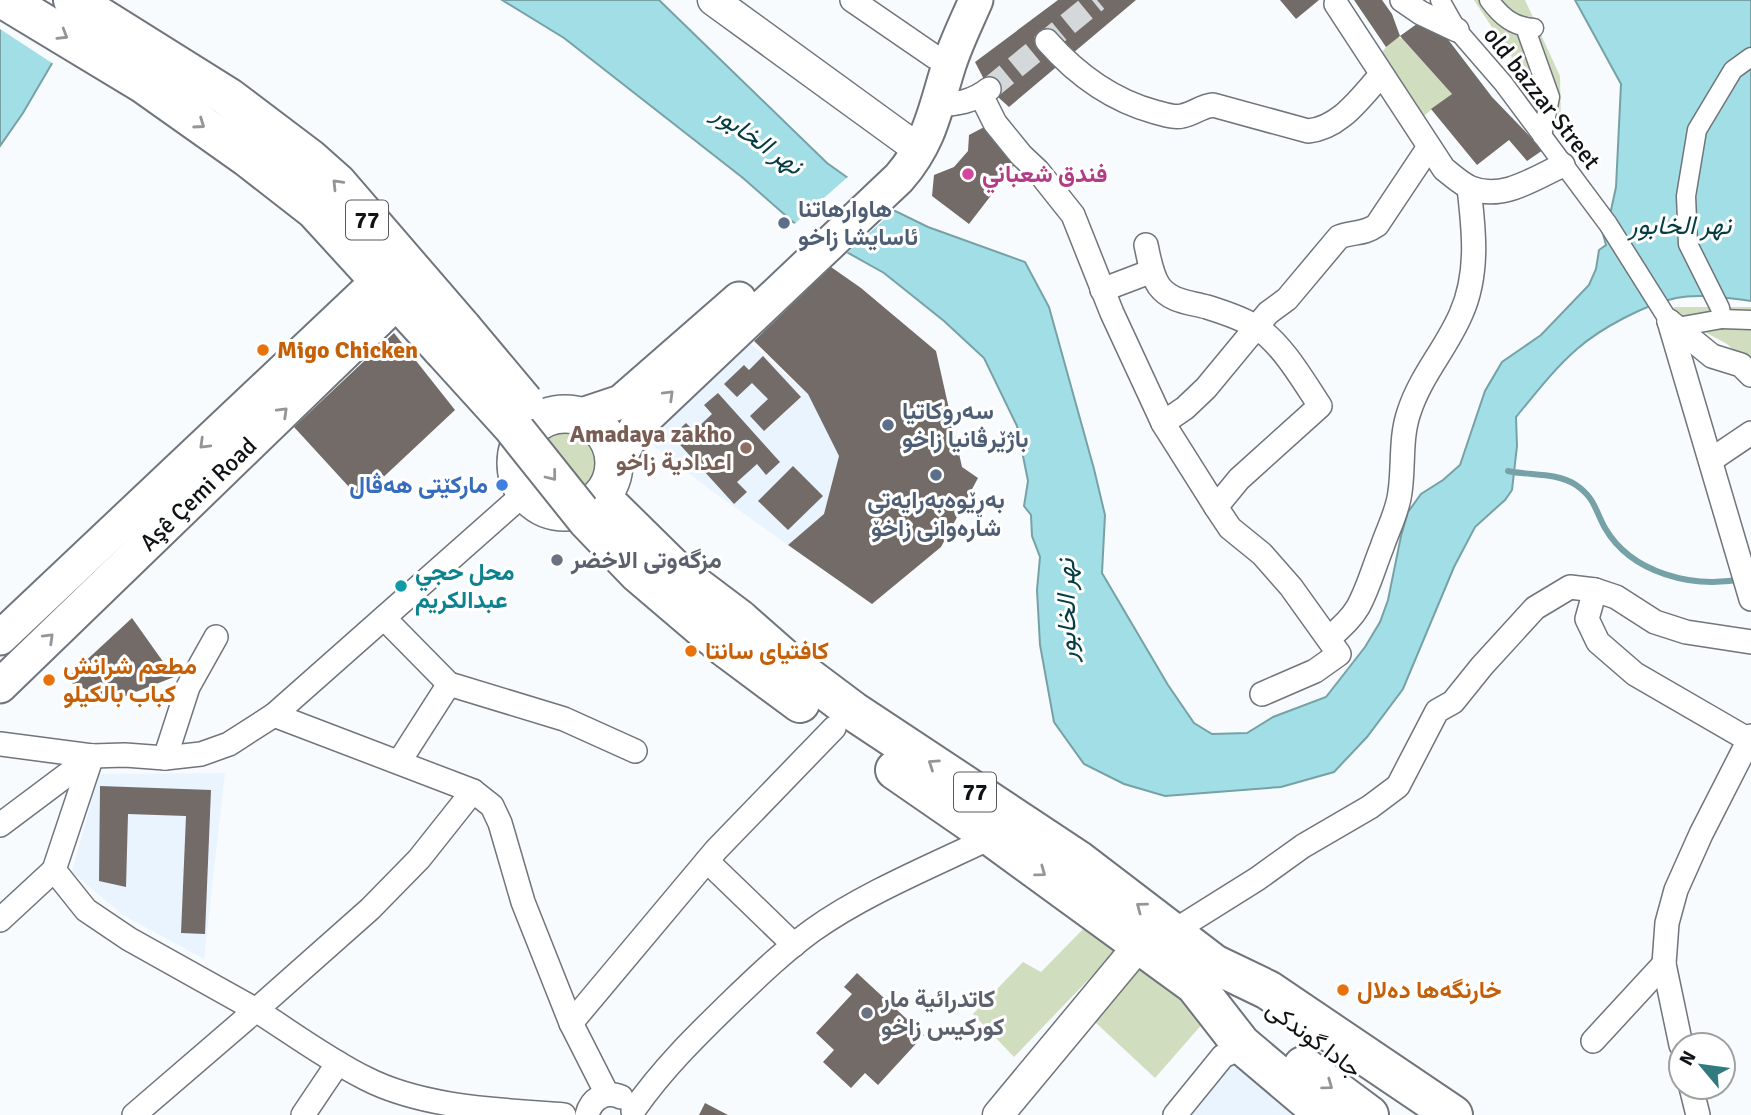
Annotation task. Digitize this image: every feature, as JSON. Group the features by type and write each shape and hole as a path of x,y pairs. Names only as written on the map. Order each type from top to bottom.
{"highway":[{"name":"77","path":"5,0 152,70 228,97 310,159 337,183 373,228 512,426 594,527 638,573 732,634 783,675 834,728 992,837 1157,938 1204,974 1369,1115"},
{"name":"77","path":"73,0 247,157 314,210 383,296 453,339"},
{"name":"77","path":"783,675 853,711 1078,860 1157,938"},
{"path":"1204,974 1244,1047 1325,1115"},
{"path":"1204,974 1268,990 1453,1115"},
{"name":"جادا گوندکی","path":"1204,974 1414,1115"}],"main road":[{"path":"899,160 957,0"},
{"path":"541,502 579,510 599,499 636,426 756,298 899,160 924,145 950,61 976,0"},
{"path":"373,228 413,250 510,359 567,416 598,428 606,436 611,446 612,474 648,524 677,554 766,622 783,675 726,667 606,564 520,482 517,457 525,435 534,426 567,416 621,401 756,298"},
{"path":"383,296 466,401 517,457"},
{"name":"Aşê Çemi Road","path":"0,638 209,439 383,296"},
{"name":"Aşê Çemi Road","path":"0,686 383,296"},
{"path":"466,401 482,403 498,397 511,376 510,359"},
{"path":"606,564 607,547 616,532 631,524 648,524"}],"street":[{"path":"713,0 899,160"},
{"path":"852,0 935,57"},
{"path":"1402,0 1421,13 1457,30"},
{"name":"old bazzar Street","path":"1440,0 1457,30 1503,83 1608,224 1673,324"},
{"path":"1493,1 1498,12 1518,27 1530,27 1550,97 1542,136"},
{"path":"1336,4 1444,169 1469,188 1489,193 1507,191 1563,165"},
{"path":"1047,41 1067,65 1087,80 1113,96 1146,110 1182,117 1213,105 1308,131 1323,129 1343,116 1381,75"},
{"path":"1721,313 1688,244 1686,196 1697,130 1733,70 1751,57"},
{"path":"937,105 960,104 985,92 995,123 1073,215 1102,290 1163,423 1230,528 1262,554 1291,587 1339,654 1315,671 1262,694"},
{"path":"1163,423 1185,408 1206,388 1268,313 1287,299 1339,237 1365,233 1377,225 1429,147"},
{"path":"1329,638 1346,624 1358,607 1398,500 1408,415 1421,380 1461,314 1470,288 1474,246 1469,188"},
{"path":"1146,245 1152,271 1159,286 1170,296 1185,303 1224,313 1257,327 1278,347 1320,406 1239,479 1216,507"},
{"path":"1102,290 1152,271"},
{"path":"1673,324 1721,313 1751,320"},
{"path":"1673,324 1712,356 1741,365 1751,374"},
{"path":"1673,324 1751,598"},
{"path":"1711,460 1751,433"},
{"path":"0,744 92,756 165,758 201,754 229,744 274,715 384,618 541,502"},
{"path":"998,1115 1157,938 1257,880 1303,846 1370,807 1398,786 1437,711 1453,702 1535,608 1570,587 1595,590 1616,597 1655,622 1686,632 1751,642"},
{"path":"1595,590 1587,619 1598,642 1635,674 1750,738 1676,890 1667,923 1664,964 1678,1031"},
{"path":"384,618 449,684 564,719 635,751"},
{"path":"165,758 188,687 216,637"},
{"path":"399,762 449,684"},
{"path":"274,715 473,791 492,806 500,823 523,902 571,1023 607,1094"},
{"path":"571,1023 707,861 834,728"},
{"path":"0,825 92,756"},
{"path":"0,920 54,870 92,756"},
{"path":"134,1115 370,909 419,859 473,791"},
{"path":"587,1115 592,1102 607,1094 623,1098 634,1113 653,1082 681,1051 771,964 814,930 862,901 992,837"},
{"path":"707,861 794,946"},
{"path":"54,870 86,910 164,960 256,1010 338,1063 423,1107 564,1115"},
{"path":"1593,1041 1664,964"},
{"path":"1175,1115 1223,1055 1244,1047"},
{"path":"303,1115 338,1063"}],"shaded area":[{"name":"Amadaya zakho اعدادية زاخو","path":"747,341 808,394 839,456 824,514 788,545 646,440"},
{"path":"225,773 204,959 123,915 72,872 99,774"},
{"path":"1236,1059 1310,1115 1189,1115"}],"green space":[{"path":"1474,0 1525,0 1560,76 1561,123 1539,108 1526,79"},
{"path":"1398,37 1403,39 1452,94 1417,121 1376,60"},
{"path":"1673,307 1751,307 1751,367 1727,344 1686,322"},
{"path":"560,423 578,426 592,435 600,448 602,467 598,483 590,493 580,498 555,502 535,492 525,472 539,431"},
{"path":"1088,924 1115,952 1014,1057 973,1014 1023,962 1041,972"},
{"path":"1149,956 1211,1014 1155,1078 1095,1022"}],"water":[{"path":"0,0 89,0 23,113 0,146"},
{"name":"نهر الخابور","path":"502,0 659,0 827,163 893,210 928,227 1025,262 1049,307 1094,469 1105,515 1102,573 1168,685 1194,723 1212,734 1247,733 1273,717 1326,697 1365,647 1380,622 1388,600 1408,512 1421,494 1460,465 1485,391 1502,362 1541,335 1589,285 1596,269 1599,250 1606,245 1602,230 1608,224 1616,187 1621,84 1575,0 1751,0 1751,301 1695,296 1676,298 1650,306 1598,333 1553,373 1516,417 1517,446 1512,490 1505,500 1475,527 1454,567 1403,689 1367,737 1334,772 1281,787 1165,796 1124,784 1084,764 1054,722 1040,645 1037,590 1040,557 1032,536 1031,515 1024,506 1028,481 1017,426 984,358 944,321 884,273 793,222 743,178 564,38"}],"pier":[{"path":"0,0 93,0 55,65 0,29"},
{"path":"850,175 897,208 845,255 792,226"}],"building":[{"path":"1058,0 1136,0 1009,107 989,89 975,62"},
{"path":"1280,0 1319,0 1296,19"},
{"path":"1354,0 1382,0 1392,14 1400,36 1386,47"},
{"path":"1421,21 1437,25 1492,97 1543,150 1527,161 1509,140 1477,165 1431,109 1452,94 1400,36"},
{"path":"990,124 1020,158 969,224 932,196 934,175 954,167 968,151 969,135"},
{"name":"سه‌روكاتيا باژێرڤانيا زاخو","path":"831,267 861,288 936,351 962,467 978,478 941,547 872,604 788,545 824,514 839,456 808,394 754,341"},
{"path":"394,333 455,410 360,499 294,427"},
{"path":"763,356 801,397 764,431 750,416 768,399 752,383 737,397 724,384 744,365 749,370"},
{"path":"718,393 780,462 766,475 757,464 737,482 747,492 734,504 672,436 686,423 694,431 712,414 704,405"},
{"path":"793,466 823,496 788,530 758,501"},
{"path":"132,618 174,677 113,701 65,680"},
{"path":"100,786 211,790 205,934 181,933 186,816 128,814 126,887 99,881"},
{"name":"كاتدرائية مار كوركيس زاخو","path":"857,973 924,1035 878,1085 865,1073 851,1088 823,1062 834,1050 816,1033 852,994 844,987"},
{"path":"705,1103 728,1115 699,1115"}],"waterway":[{"path":"1508,471 1551,476 1576,485 1591,500 1616,544 1647,567 1665,574 1704,582 1742,579"}],"tunnel":[{"path":"989,89 1097,0"}],"place":[{"name":"فندق شعباني","path":"968,174"},
{"name":"هاوارهاتنا ئاسایشا زاخو","path":"784,223"},
{"name":"Migo Chicken","path":"263,350"},
{"name":"سه‌روكاتيا باژێرڤانيا زاخو","path":"888,425"},
{"name":"Amadaya zakho اعدادية زاخو","path":"746,448"},
{"name":"بەڕێوەبەرایەتی شارەوانی زاخۆ","path":"936,475"},
{"name":"مارکێتی هەڤال","path":"502,485"},
{"name":"مزگەوتی الاخضر","path":"557,560"},
{"name":"محل حجي عبدالكريم","path":"401,586"},
{"name":"کافتیای سانتا","path":"691,651"},
{"name":"مطعم شرانش كباب بالكيلو","path":"49,680"},
{"name":"خارنگەها دەلال","path":"1343,990"},
{"name":"كاتدرائية مار كوركيس زاخو","path":"867,1013"}]}
